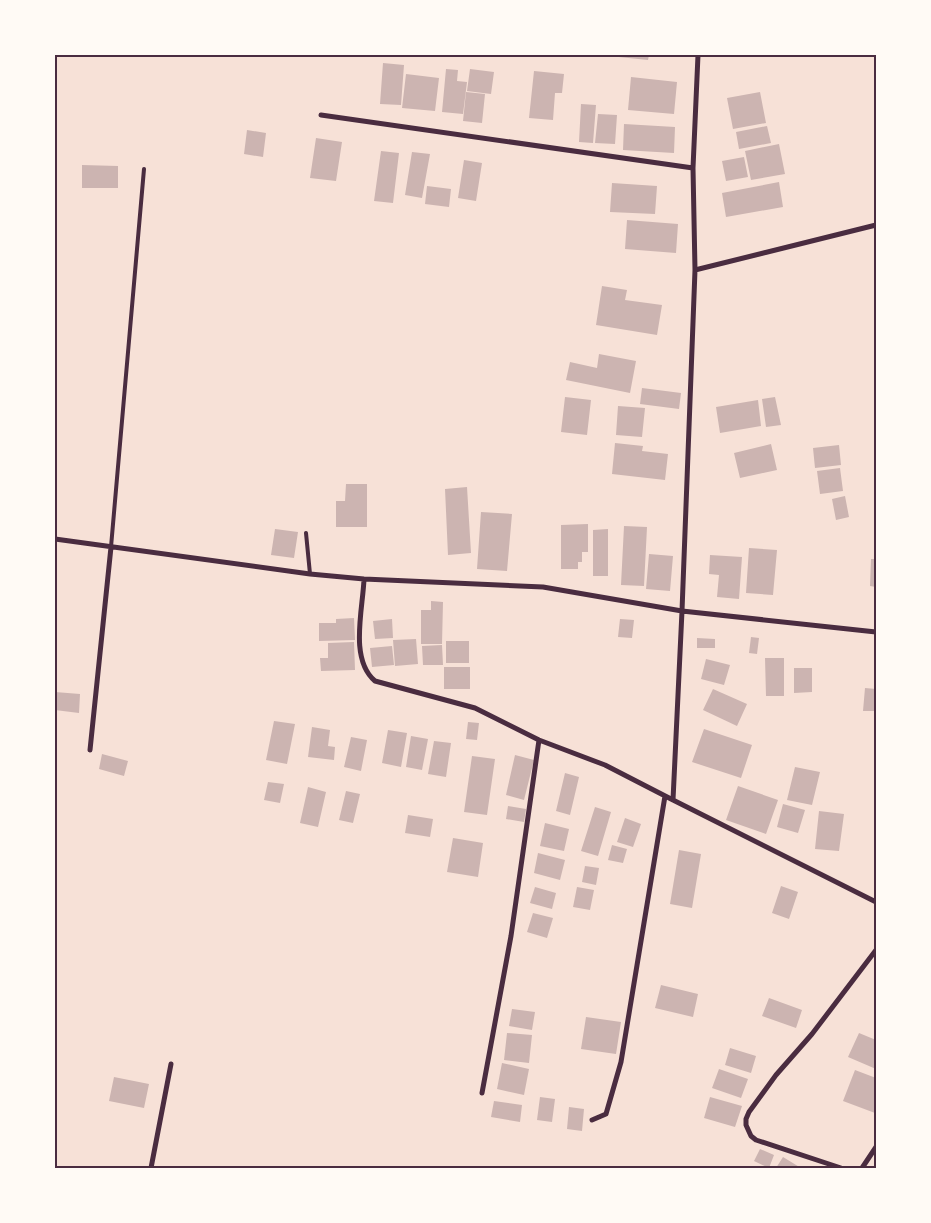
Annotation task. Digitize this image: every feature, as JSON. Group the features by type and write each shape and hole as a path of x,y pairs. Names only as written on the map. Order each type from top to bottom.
{"street":[{"path":"673,800 695,270 693,168 698,55"},
{"path":"321,116 693,168"},
{"path":"695,270 876,225"},
{"path":"55,539 310,574 364,579 543,587 682,611 876,632"},
{"path":"90,750 111,547"},
{"path":"364,579 359,642 366,670 370,677 380,684 475,708 540,740 605,765 876,902"},
{"path":"482,1093 511,936 540,740"},
{"path":"592,1120 606,1114 621,1062 665,796"},
{"path":"840,1168 756,1140 750,1136 746,1119 776,1075 812,1034 876,950"},
{"path":"151,1168 171,1064"},
{"path":"862,1168 876,1147"}],"lane":[{"path":"111,547 144,169"},
{"path":"306,533 310,574"}],"building":[{"path":"609,55 649,55 648,60"},
{"path":"383,63 404,65 401,105 380,104"},
{"path":"446,69 458,70 457,81 467,82 463,114 442,112"},
{"path":"470,69 494,72 491,94 467,91"},
{"path":"534,71 564,74 562,93 555,93 553,120 529,118"},
{"path":"406,74 439,78 435,111 402,108"},
{"path":"631,77 677,82 674,114 628,110"},
{"path":"466,92 485,94 482,123 463,121"},
{"path":"760,92 766,123 733,129 727,98"},
{"path":"581,104 596,105 593,143 579,142"},
{"path":"598,114 617,115 615,144 595,143"},
{"path":"624,124 675,127 674,153 623,150"},
{"path":"767,126 771,143 739,149 736,132"},
{"path":"247,130 266,133 263,157 244,154"},
{"path":"316,138 342,142 336,181 310,178"},
{"path":"779,144 785,174 751,180 745,151"},
{"path":"381,151 399,153 393,203 374,201"},
{"path":"412,152 430,154 422,198 405,195"},
{"path":"744,157 748,177 726,181 722,161"},
{"path":"464,160 482,163 476,201 458,198"},
{"path":"82,165 118,166 118,188 82,188"},
{"path":"779,182 783,207 726,217 722,193"},
{"path":"612,183 657,186 655,214 610,212"},
{"path":"427,186 451,189 449,207 425,204"},
{"path":"627,220 678,224 676,253 625,249"},
{"path":"602,286 627,290 625,300 662,305 657,335 596,325"},
{"path":"599,354 636,361 630,393 566,380 570,362 597,368"},
{"path":"642,388 681,393 679,409 640,404"},
{"path":"565,397 591,400 587,435 561,432"},
{"path":"775,397 781,425 766,427 762,399"},
{"path":"758,400 761,426 720,433 716,407"},
{"path":"618,406 645,408 642,437 616,435"},
{"path":"615,443 643,446 642,451 668,454 665,480 612,474"},
{"path":"771,444 777,470 740,478 734,453"},
{"path":"839,445 841,465 815,468 813,448"},
{"path":"840,468 843,491 820,494 817,471"},
{"path":"346,484 367,484 367,527 336,527 336,501 345,501"},
{"path":"467,487 471,553 448,555 445,489"},
{"path":"845,496 849,517 836,520 832,499"},
{"path":"481,512 512,514 507,571 477,569"},
{"path":"588,524 588,552 582,552 582,562 578,562 578,569 561,569 561,525"},
{"path":"624,526 647,527 644,586 621,585"},
{"path":"275,529 298,532 294,558 271,555"},
{"path":"608,529 608,576 593,576 593,530"},
{"path":"749,548 777,550 773,595 746,593"},
{"path":"649,554 673,556 670,591 646,589"},
{"path":"710,555 742,557 739,599 717,597 719,575 709,574"},
{"path":"871,559 876,559 876,587 870,586"},
{"path":"431,601 443,602 442,644 421,644 421,610 431,610"},
{"path":"354,618 355,640 319,641 319,623 336,623 336,619"},
{"path":"392,619 393,638 375,639 373,621"},
{"path":"620,619 634,620 632,638 618,637"},
{"path":"751,637 759,638 757,654 749,653"},
{"path":"697,638 715,639 715,648 697,648"},
{"path":"416,639 418,664 395,666 393,640"},
{"path":"446,641 469,641 469,663 446,663"},
{"path":"354,642 355,670 321,671 320,658 328,658 328,643"},
{"path":"442,645 443,665 423,665 422,646"},
{"path":"392,646 394,665 372,667 370,648"},
{"path":"765,658 784,658 784,696 766,696"},
{"path":"706,659 730,665 724,685 701,679"},
{"path":"444,667 470,667 470,689 444,689"},
{"path":"794,668 812,668 812,692 794,693"},
{"path":"865,688 876,689 876,711 863,711"},
{"path":"713,689 747,704 737,726 703,710"},
{"path":"55,692 80,694 79,713 55,710"},
{"path":"274,721 295,724 287,764 266,760"},
{"path":"468,722 479,723 477,740 466,739"},
{"path":"312,727 330,730 328,746 335,747 334,760 308,757"},
{"path":"704,729 752,745 741,778 692,762"},
{"path":"388,730 407,733 401,767 382,763"},
{"path":"411,736 428,739 422,770 406,767"},
{"path":"351,737 367,740 361,771 344,767"},
{"path":"434,741 451,743 446,777 428,774"},
{"path":"102,754 128,761 124,776 99,769"},
{"path":"515,755 534,760 524,800 506,795"},
{"path":"472,756 495,759 487,815 464,812"},
{"path":"795,767 820,772 812,805 787,800"},
{"path":"565,773 579,777 570,815 556,811"},
{"path":"268,782 284,784 280,803 264,800"},
{"path":"738,786 778,800 766,834 726,820"},
{"path":"308,787 326,792 318,827 300,823"},
{"path":"346,791 360,794 353,823 339,820"},
{"path":"783,804 805,810 798,833 777,827"},
{"path":"508,806 526,809 524,822 506,819"},
{"path":"595,807 611,812 598,856 581,851"},
{"path":"819,811 844,814 839,851 815,849"},
{"path":"408,815 433,819 430,837 405,833"},
{"path":"625,818 641,824 633,847 617,842"},
{"path":"545,823 569,829 564,851 540,846"},
{"path":"453,838 483,843 478,877 447,872"},
{"path":"612,845 627,849 623,863 608,860"},
{"path":"679,850 701,854 692,908 670,904"},
{"path":"538,853 565,860 560,880 534,873"},
{"path":"585,866 599,868 596,885 582,882"},
{"path":"781,886 798,892 789,919 772,913"},
{"path":"535,887 556,893 552,909 530,903"},
{"path":"577,887 594,890 590,910 573,907"},
{"path":"533,913 553,918 547,938 527,932"},
{"path":"661,985 698,994 693,1017 655,1008"},
{"path":"769,998 802,1010 796,1028 762,1016"},
{"path":"512,1009 535,1012 532,1030 509,1026"},
{"path":"586,1017 621,1022 616,1054 581,1049"},
{"path":"507,1033 532,1035 529,1063 504,1060"},
{"path":"859,1033 876,1040 876,1069 848,1057"},
{"path":"730,1048 756,1056 751,1073 725,1065"},
{"path":"502,1063 529,1069 524,1095 497,1089"},
{"path":"719,1069 748,1079 741,1098 712,1088"},
{"path":"855,1070 876,1078 875,1113 843,1101"},
{"path":"114,1077 149,1084 144,1108 109,1101"},
{"path":"540,1097 555,1099 552,1122 537,1120"},
{"path":"710,1097 742,1106 735,1127 704,1118"},
{"path":"494,1101 522,1105 520,1122 491,1117"},
{"path":"569,1107 584,1109 582,1131 567,1129"},
{"path":"760,1149 774,1155 769,1168 754,1161"},
{"path":"783,1157 801,1168 776,1168"}]}
